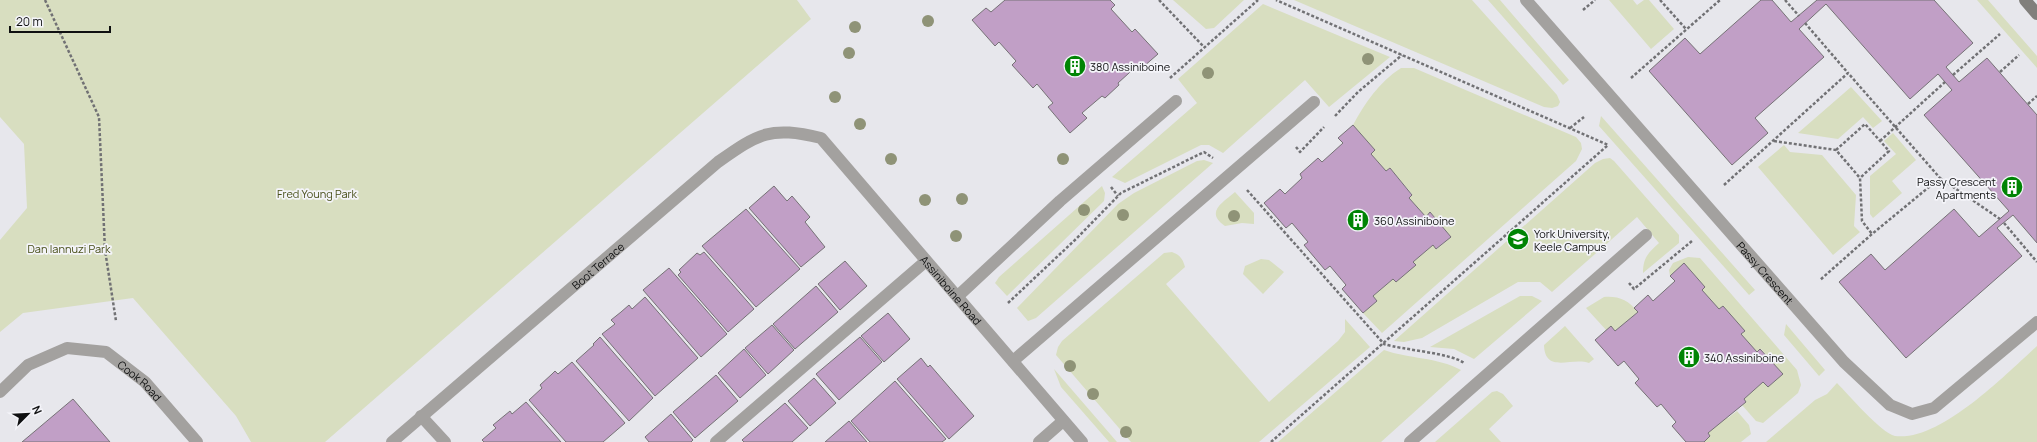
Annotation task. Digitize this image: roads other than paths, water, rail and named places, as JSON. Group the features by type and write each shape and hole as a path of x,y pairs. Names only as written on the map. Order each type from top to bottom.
{"street":[{"name":"Passy Crescent","path":"1526,0 1844,362 1890,405 1912,414 1934,408 2037,322"},
{"path":"2025,0 2037,14"},
{"path":"958,296 1060,202 1176,101"},
{"path":"1013,361 1314,102"},
{"name":"Boot Terrace","path":"392,442 718,162 746,142 770,132 796,132 821,138"},
{"name":"Assiniboine Road","path":"821,138 1082,442"},
{"path":"1410,442 1646,235"},
{"path":"716,442 926,261"},
{"name":"Cook Road","path":"0,392 28,365 67,348 106,352 145,382 197,442"},
{"path":"422,416 445,442"},
{"path":"1039,442 1063,421"}],"place":[{"name":"380 Assiniboine","path":"1075,66"},
{"name":"Passy Crescent Apartments","path":"2012,187"},
{"name":"360 Assiniboine","path":"1358,220"},
{"name":"York University, Keele Campus","path":"1518,239"},
{"name":"340 Assiniboine","path":"1689,357"}],"park label":[{"name":"Fred Young Park","path":"317,193"},
{"name":"Dan Iannuzi Park","path":"69,248"}]}
